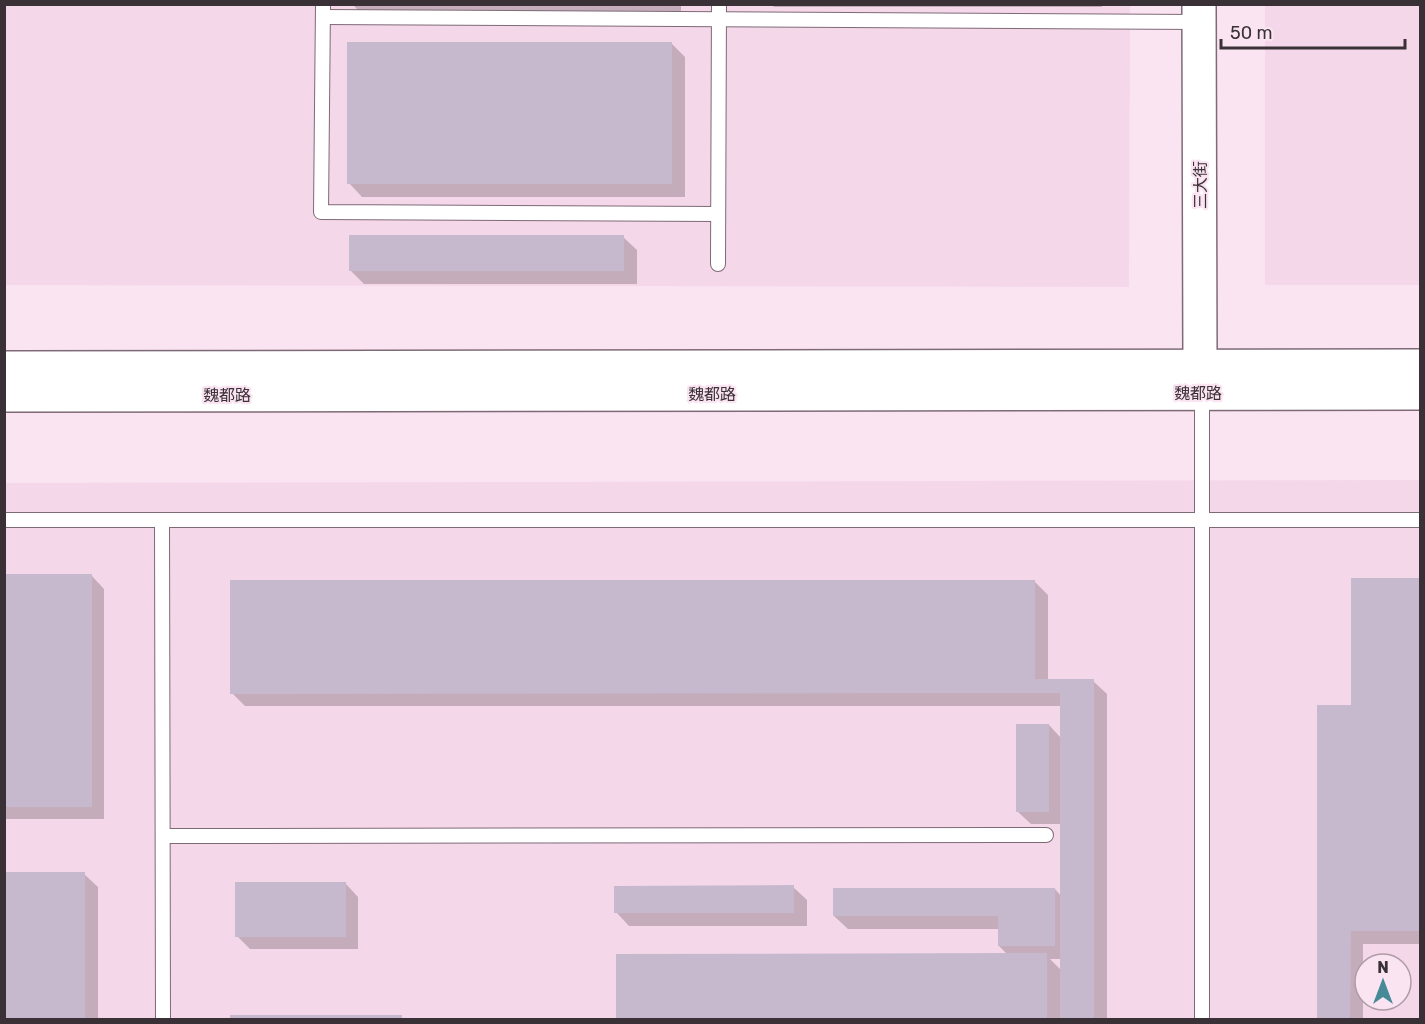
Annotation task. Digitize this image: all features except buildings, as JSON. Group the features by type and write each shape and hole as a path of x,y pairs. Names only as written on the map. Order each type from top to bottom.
{"main road":[{"name":"三大街","path":"1199,13 1201,379"},
{"name":"魏都路","path":"4,395 1201,379 1420,366"},
{"name":"魏都路","path":"4,368 1201,379 1420,393"}],"lane":[{"path":"718,264 719,4"},
{"path":"718,214 321,212 323,11 719,19 1199,13"},
{"path":"1201,379 1202,1020"},
{"path":"4,520 1420,520"},
{"path":"162,520 163,1020"},
{"path":"163,836 1046,835"}],"shaded area":[{"path":"4,5 1130,5 1129,287 5,285"},
{"path":"1265,5 1420,5 1420,285 1265,285"},
{"path":"1420,480 1420,1019 5,1019 4,483"}]}
